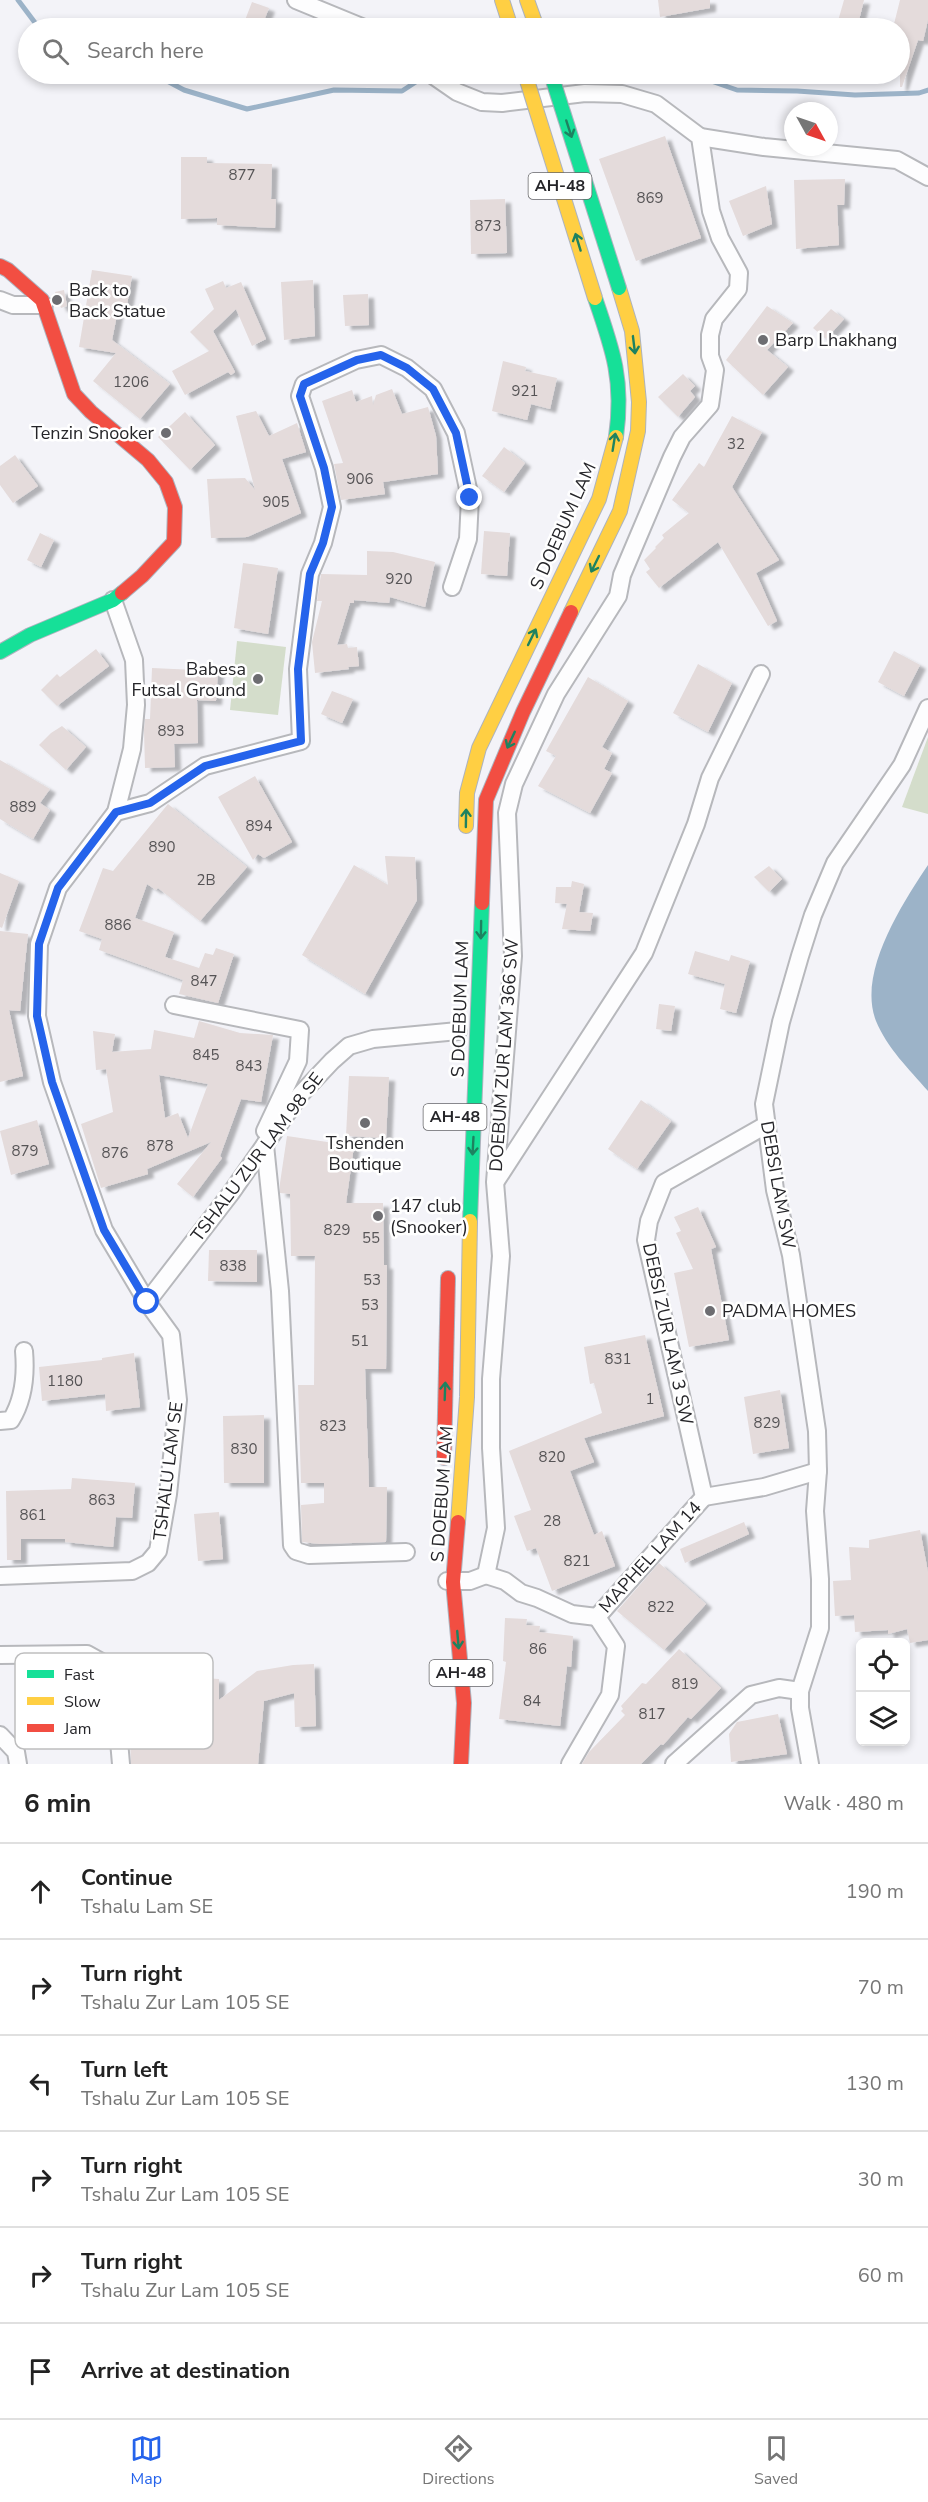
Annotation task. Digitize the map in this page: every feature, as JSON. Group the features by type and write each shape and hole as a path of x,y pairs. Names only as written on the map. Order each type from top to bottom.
{"main road":[{"path":"502,0 508,18"},
{"path":"527,0 533,18"},
{"name":"S DOEBUM LAM","path":"466,844 467,793 479,748 599,498 610,466 620,404 618,372 528,84"},
{"name":"S DOEBUM LAM","path":"446,1666 449,1581 467,1397 470,1207 486,800 523,712 621,511 638,431 639,402 632,331 554,84"},
{"path":"0,266 25,284 44,305 74,394 91,412 148,459 166,482 175,507 174,542 142,576 113,600 30,635 0,652"},
{"name":"S DOEBUM LAM","path":"444,1467 449,1268"},
{"name":"S DOEBUM LAM","path":"445,1512 449,1581 464,1703 461,1764"}],"street":[{"path":"296,0 340,18"},
{"path":"445,84 457,92 482,102 502,103 585,93 622,94 656,104 700,137 764,147 897,160 928,177"},
{"name":"DOEBUM ZUR LAM 366 SW","path":"486,1575 496,1528 490,1448 491,1379 501,1256 495,1182 513,956 507,813 514,784 556,694 618,596 622,574 672,457 682,437 710,405 715,370 710,356 710,335 714,320 738,289 739,273 720,238 711,211 700,137"},
{"path":"0,300 14,305 44,305"},
{"path":"116,812 150,803 205,766 301,741 298,669 310,574 323,543 332,507 324,468 300,396 304,384 357,360 381,355 407,368 433,389 456,433 470,498 468,539 452,587"},
{"name":"TSHALU LAM SE","path":"0,1576 132,1571 148,1563 158,1551 168,1494 178,1400 171,1335 147,1302 104,1230 52,1082 37,1016 39,944 58,888 116,812 132,749 136,705 134,660 113,600"},
{"path":"495,1182 644,953 696,824 710,778 761,674"},
{"name":"DEBSI LAM SW","path":"800,1691 820,1628 816,1511 817,1431 791,1255 775,1190 764,1104 781,1022 813,915 835,863 902,765 928,708"},
{"path":"174,1005 300,1030 298,1061 247,1171"},
{"name":"TSHALU ZUR LAM 98 SE","path":"147,1302 247,1171 305,1089 349,1046 373,1039 458,1031"},
{"name":"DEBSI ZUR LAM 3 SW","path":"704,1497 646,1240 649,1221 664,1183 766,1125"},
{"path":"265,1145 280,1291 292,1545 296,1551 309,1555 406,1552"},
{"path":"0,1421 11,1420 21,1401 25,1367 24,1351"},
{"path":"704,1497 764,1487 818,1471"},
{"name":"MAPHEL LAM 14","path":"597,1617 704,1497"},
{"path":"449,1581 470,1581 486,1575 505,1581 521,1593 572,1614 597,1617 616,1646 610,1695 570,1764"},
{"path":"0,1655 15,1655"},
{"path":"674,1764 751,1695 779,1688 800,1691 800,1708 810,1764"},
{"path":"0,1735 16,1752 18,1764"},
{"path":"120,1749 121,1764"}],"green space":[{"name":"Babesa Futsal Ground","path":"237,641 286,647 278,715 230,710"},
{"path":"928,737 928,814 902,807"}],"water":[{"path":"928,865 928,1091 899,1058 881,1031 876,1021 872,1002 872,982 877,961 895,919"}],"building":[{"path":"658,0 710,0 710,8 660,17"},
{"path":"844,0 864,0 860,18 839,18"},
{"path":"900,0 928,0 928,20 923,41 918,40 910,64 910,18 896,18"},
{"path":"252,2 269,8 265,18 246,18"},
{"path":"665,136 701,238 636,261 599,159"},
{"path":"181,157 207,157 207,163 272,164 271,199 276,199 275,228 217,225 217,218 181,219"},
{"path":"845,179 844,205 837,205 839,245 796,249 794,180"},
{"path":"766,186 772,224 743,236 729,201"},
{"path":"505,199 507,253 471,254 470,200"},
{"path":"92,270 132,276 126,311 118,310 112,340 170,384 140,419 93,381 116,353 79,347"},
{"path":"313,280 315,336 284,340 281,282"},
{"path":"223,281 226,288 241,282 266,339 252,346 236,309 213,331 235,372 231,375 228,372 185,395 172,371 209,351 190,332 214,309 205,289"},
{"path":"64,290 67,306 61,308 55,292"},
{"path":"368,294 369,325 345,326 343,295"},
{"name":"Barp Lhakhang","path":"767,306 793,323 767,350 788,367 763,395 726,360"},
{"path":"831,309 844,319 826,339 813,328"},
{"path":"503,361 526,367 525,371 557,378 550,409 531,404 527,420 492,411"},
{"path":"683,374 695,386 690,391 695,397 678,417 658,397"},
{"path":"392,389 402,414 428,407 436,436 438,474 383,482 385,494 341,500 334,464 343,463 322,401 352,390 356,402 372,396 373,405 376,395"},
{"path":"256,411 269,436 297,423 306,452 282,459 301,513 247,537 211,538 207,479 245,478 255,490 236,416"},
{"path":"185,412 215,445 190,470 158,437"},
{"path":"732,416 762,432 732,487 779,560 756,573 777,621 768,626 718,542 659,588 646,572 650,569 644,560 664,538 662,535 689,513 672,500 699,463 704,467"},
{"path":"504,447 525,463 504,492 482,476"},
{"path":"15,455 38,486 13,503 0,485 0,466"},
{"path":"484,531 510,533 507,576 481,574"},
{"path":"40,533 54,540 41,567 27,560"},
{"path":"367,551 393,552 435,562 425,607 390,597 389,603 354,600 354,603 350,603 337,645 347,644 348,648 357,647 359,666 315,673 312,642 322,601 317,601 321,574 367,575"},
{"path":"243,563 278,568 268,634 234,628"},
{"path":"96,649 109,666 57,706 41,690 57,674 60,677"},
{"path":"894,651 920,665 904,696 878,682"},
{"path":"698,664 732,683 708,732 673,713"},
{"path":"152,668 218,671 216,701 197,700 198,743 174,744 175,767 145,768 144,730 145,719 150,719"},
{"path":"588,677 628,701 602,747 612,753 604,769 612,773 590,813 538,786 556,756 546,751"},
{"path":"332,691 353,699 342,723 321,714"},
{"path":"62,726 86,747 66,770 39,745"},
{"path":"0,760 50,789 40,803 50,810 33,839 0,819"},
{"path":"255,776 292,842 264,858 258,854 253,860 218,797"},
{"path":"168,804 247,867 200,921 158,888 156,890 147,884 135,918 174,932 165,957 199,968 205,953 213,955 216,948 234,954 218,1003 179,994 183,980 99,950 102,939 79,931 103,868 113,871"},
{"path":"385,856 415,857 417,900 365,994 302,955 354,865 388,885"},
{"path":"769,866 782,879 769,892 754,877"},
{"path":"0,873 19,881 2,928 0,927"},
{"path":"572,881 584,884 579,912 593,913 590,931 562,929 567,904 555,903 556,887 571,887"},
{"path":"0,931 28,934 20,1011 9,1010 23,1076 0,1082"},
{"path":"695,951 729,961 731,955 750,961 736,1013 720,1009 725,984 688,974"},
{"path":"659,1004 675,1006 671,1031 656,1029"},
{"path":"199,1021 240,1033 273,1035 261,1102 241,1099 220,1156 222,1158 193,1197 177,1184 211,1142 147,1169 148,1174 101,1188 81,1124 113,1112 106,1069 96,1070 93,1031 115,1034 112,1052 151,1049 154,1030 194,1038","holes":["159,1075 208,1084 188,1138 178,1113 165,1118"]},
{"path":"349,1076 389,1077 386,1138 346,1136"},
{"path":"641,1100 671,1121 637,1169 608,1149"},
{"path":"37,1120 49,1164 11,1175 0,1131"},
{"path":"287,1136 354,1146 346,1203 383,1203 384,1265 387,1265 386,1369 365,1369 369,1487 387,1487 386,1542 320,1544 302,1542 301,1505 324,1503 324,1483 301,1483 298,1385 314,1385 315,1256 291,1256 290,1194 280,1193"},
{"path":"698,1207 716,1247 711,1249 729,1340 689,1347 674,1273 693,1269 676,1233 681,1231 674,1217"},
{"path":"209,1250 257,1250 257,1282 208,1281"},
{"path":"645,1335 664,1416 584,1438 594,1462 570,1471 594,1535 602,1531 615,1566 552,1591 536,1548 527,1551 514,1516 531,1510 509,1451 602,1413 594,1383 590,1384 584,1347"},
{"path":"134,1353 140,1407 106,1411 105,1394 42,1401 39,1367 102,1360 102,1358"},
{"path":"780,1390 789,1448 753,1454 744,1397"},
{"path":"264,1415 264,1483 224,1483 223,1416"},
{"path":"72,1478 135,1483 132,1518 116,1517 113,1547 65,1542 65,1539 21,1539 21,1560 7,1560 6,1491 71,1489"},
{"path":"219,1512 223,1559 198,1561 194,1514"},
{"path":"744,1522 749,1534 685,1563 680,1549"},
{"path":"920,1530 928,1572 928,1640 910,1643 907,1629 888,1634 888,1630 855,1632 854,1615 835,1616 833,1581 851,1580 849,1547 869,1548 869,1540"},
{"path":"659,1563 706,1604 664,1650 617,1611"},
{"path":"505,1618 527,1619 526,1625 540,1626 539,1632 573,1636 571,1667 567,1666 560,1726 499,1719 506,1662 503,1661"},
{"path":"679,1649 721,1688 691,1719 688,1717 663,1745 661,1744 641,1764 582,1764 589,1752 625,1715 621,1711 623,1709 621,1706 642,1683 646,1684"},
{"path":"314,1664 316,1726 295,1727 294,1693 264,1701 258,1764 131,1764 130,1749 213,1749 213,1679 219,1679 219,1700 257,1671"},
{"path":"778,1714 787,1754 731,1762 729,1734 737,1722"}],"waterway":[{"path":"18,0 32,18"},
{"path":"173,84 184,90 247,109 334,90 402,91 413,84"},
{"path":"720,84 737,90 855,95 919,93 928,90"}],"traffic: fast":[{"path":"554,84 619,288"},
{"path":"595,298 612,350 618,382 616,437"},
{"path":"0,652 30,635 113,600 122,593"},
{"path":"470,1221 482,903"}],"traffic: slow":[{"path":"502,0 508,18"},
{"path":"527,0 533,18"},
{"path":"528,84 595,298"},
{"path":"571,612 620,511 638,431 639,402 632,331 619,288"},
{"path":"466,826 467,793 479,748 599,499 616,437"},
{"path":"458,1522 467,1397 470,1221"}],"traffic: jam":[{"path":"0,266 8,270 42,300 74,394 91,412 148,460 166,482 175,507 174,542 142,576 122,593"},
{"path":"482,903 486,800 523,712 571,612"},
{"path":"444,1458 448,1278"},
{"path":"458,1522 453,1582 464,1703 461,1764"}],"place":[{"name":"Back to Back Statue","path":"57,300"},
{"name":"Barp Lhakhang","path":"763,340"},
{"name":"Tenzin Snooker","path":"166,433"},
{"name":"Babesa Futsal Ground","path":"258,679"},
{"name":"Tshenden Boutique","path":"365,1123"},
{"name":"147 club (Snooker)","path":"378,1216"},
{"name":"PADMA HOMES","path":"710,1311"}],"route":[{"path":"147,1302 104,1230 52,1082 37,1016 39,944 58,888 116,812 150,803 205,766 301,741 298,669 310,574 323,543 332,507 324,468 300,396 304,384 357,360 381,355 407,368 433,389 456,433 470,498"}]}
